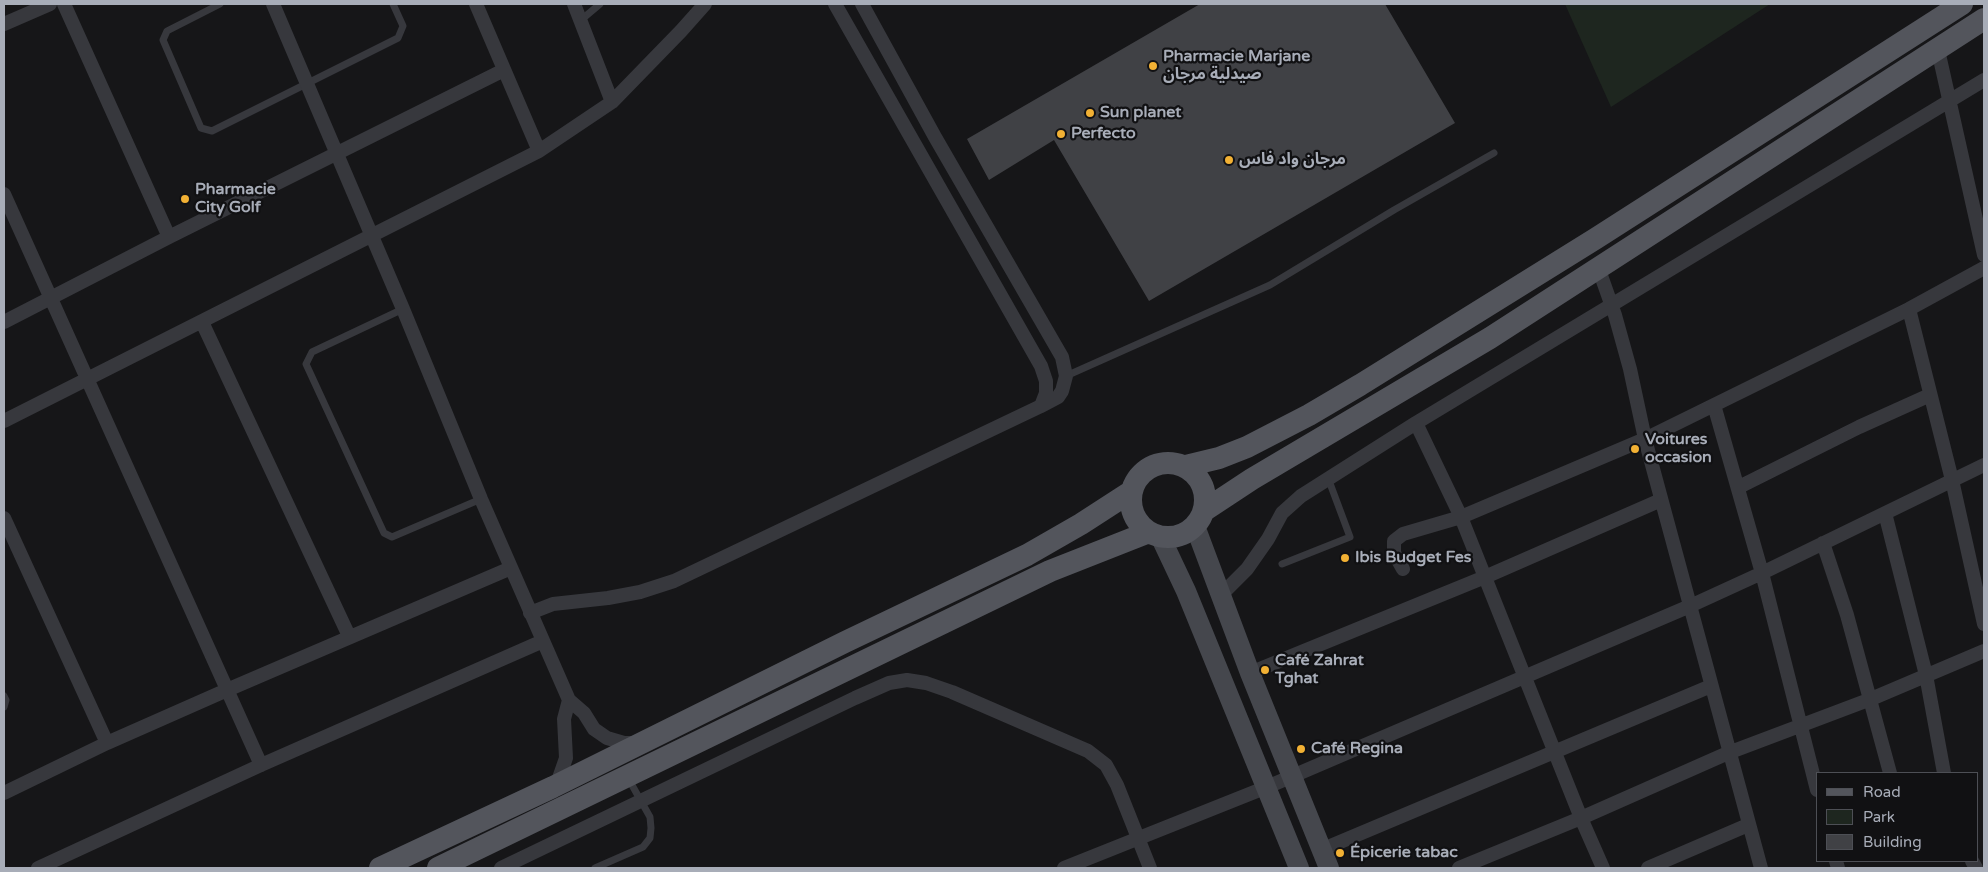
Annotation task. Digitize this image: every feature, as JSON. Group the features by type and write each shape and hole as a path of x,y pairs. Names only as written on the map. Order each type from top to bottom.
{"main road":[{"path":"1155,534 1142,526 1132,510 1132,491 1135,482 1148,468 1167,462 1186,466 1219,458 1309,415 1595,239 1962,4"},
{"path":"438,868 628,778 1050,571 1155,534 1179,536 1245,484 1490,338 1984,19"},
{"path":"1186,466 1200,480 1205,489 1206,499 1200,518"},
{"path":"380,868 553,787 845,642 1027,555 1082,524 1132,491"}],"street":[{"path":"4,24 50,4"},
{"path":"64,4 169,237"},
{"path":"273,4 403,309 481,499 569,700 584,713 594,729 607,738 624,743 634,743 652,738"},
{"path":"476,4 539,151"},
{"path":"574,4 612,102"},
{"path":"4,421 539,151 612,102 705,4"},
{"path":"835,4 1041,366 1046,381 1046,393 1040,406"},
{"path":"530,613 553,604 640,592 674,581 1058,397 1065,384 1066,376 1062,357 935,137 862,4"},
{"path":"1938,50 1984,255"},
{"path":"4,322 169,237 504,70"},
{"path":"1220,596 1247,569 1289,505 1328,478 1984,80"},
{"path":"4,194 261,765"},
{"path":"1598,267 1612,306 1630,368 1645,439 1728,752 1761,868"},
{"path":"1403,569 1394,553 1394,541 1403,534 1461,517 1645,439 1909,309 1984,268"},
{"path":"1909,309 1952,480 1984,624"},
{"path":"202,322 349,636"},
{"path":"1739,487 1859,427 1930,395"},
{"path":"1714,405 1739,487 1816,786"},
{"path":"1416,423 1461,517 1603,868"},
{"path":"1064,868 1267,787 1690,606 1984,466"},
{"path":"1250,673 1485,577 1661,500"},
{"path":"1885,513 1926,675 1944,772"},
{"path":"4,518 107,743"},
{"path":"1200,518 1220,596 1325,859 1555,751 1711,686"},
{"path":"1155,534 1186,592 1300,868"},
{"path":"1823,543 1871,699 1890,772"},
{"path":"4,793 107,743 349,636 512,568"},
{"path":"38,868 261,765 543,642"},
{"path":"1459,868 1582,818 1728,752 1871,699 1984,651"},
{"path":"501,868 863,694 889,683 907,680 926,683 952,692 1088,751 1106,765 1117,785 1150,868"},
{"path":"553,787 559,778 566,758 564,719 569,700"},
{"path":"1648,868 1748,825"}],"lane":[{"path":"220,4 167,31 163,40 201,128 212,131 398,38 403,26 394,4"},
{"path":"581,20 600,4"},
{"path":"1066,376 1270,285 1394,210 1494,153"},
{"path":"403,309 312,352 306,364 384,532 392,537 481,499"},
{"path":"1282,564 1350,537 1328,478"},
{"path":"4,696 6,700 4,707"},
{"path":"596,868 643,847 650,838 650,817 628,778"}],"green space":[{"path":"1565,4 1770,4 1611,107"}],"building":[{"name":"مرجان واد فاس","path":"1200,4 1385,4 1455,123 1149,301 1054,140 989,180 967,139"}],"place":[{"name":"Pharmacie Marjane صيدلية مرجان","path":"1153,66"},
{"name":"Sun planet","path":"1090,113"},
{"name":"Perfecto","path":"1061,134"},
{"name":"مرجان واد فاس","path":"1229,160"},
{"name":"Pharmacie City Golf","path":"185,199"},
{"name":"Voitures occasion","path":"1635,449"},
{"name":"Ibis Budget Fes","path":"1345,558"},
{"name":"Café Zahrat Tghat","path":"1265,670"},
{"name":"Café Regina","path":"1301,749"},
{"name":"Épicerie tabac","path":"1340,853"}]}
